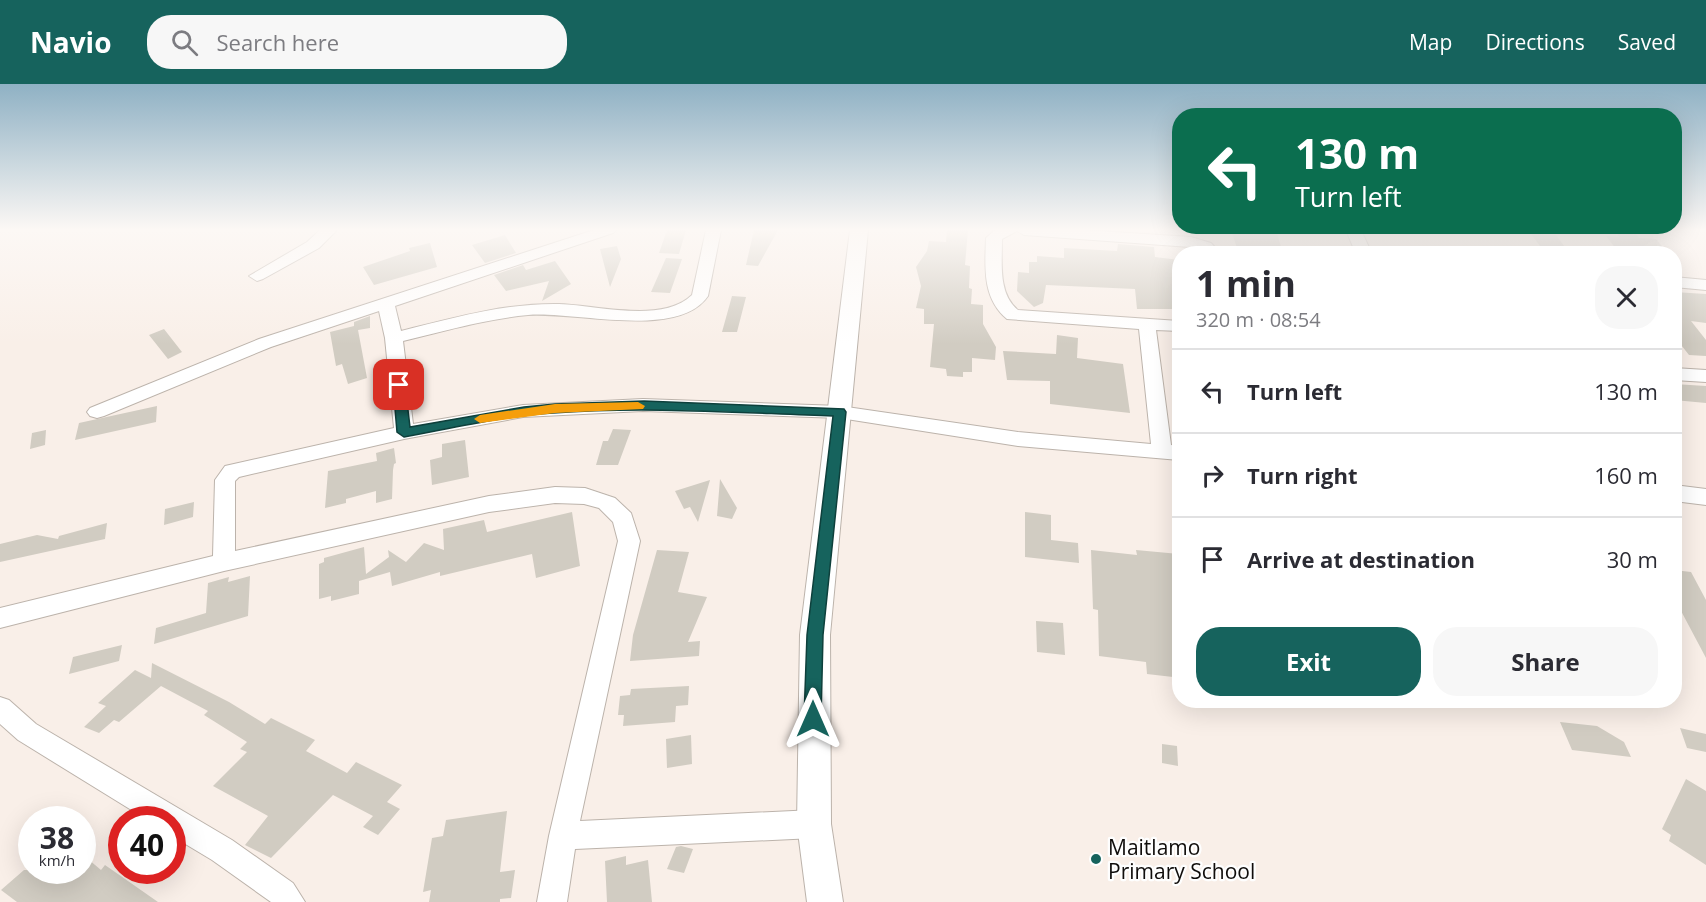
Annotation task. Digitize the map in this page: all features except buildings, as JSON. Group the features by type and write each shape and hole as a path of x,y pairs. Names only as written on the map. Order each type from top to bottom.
{"street":[{"path":"257,276 271,268"},
{"path":"97,412 167,386 210,365 265,343 493,268"},
{"path":"394,338 499,314 527,310 552,309 638,316 678,310 693,303 700,296 706,268"},
{"path":"825,902 814,825 815,635 855,268"},
{"path":"996,268 998,298 1006,311 1018,316 1172,326"},
{"path":"1682,283 1706,285"},
{"path":"386,304 394,338 404,432"},
{"path":"224,562 225,480 232,471 404,432 524,411 644,405 840,412 1018,439 1171,453 1147,325"},
{"path":"1682,374 1706,376"},
{"path":"1682,490 1706,496"},
{"path":"0,618 224,562 489,504 555,495 585,496 607,503 623,519 629,541 563,836 552,902"},
{"path":"0,708 27,732 149,806"},
{"path":"563,836 814,825"},
{"path":"186,828 222,850 283,893 290,902"}],"slow traffic":[{"path":"480,419 524,411 638,406"}],"place":[{"name":"Maitlamo Primary School","path":"1096,859"}],"route":[{"path":"399,385 404,432 524,411 555,409 644,405 840,412 815,635 813,719"}]}
